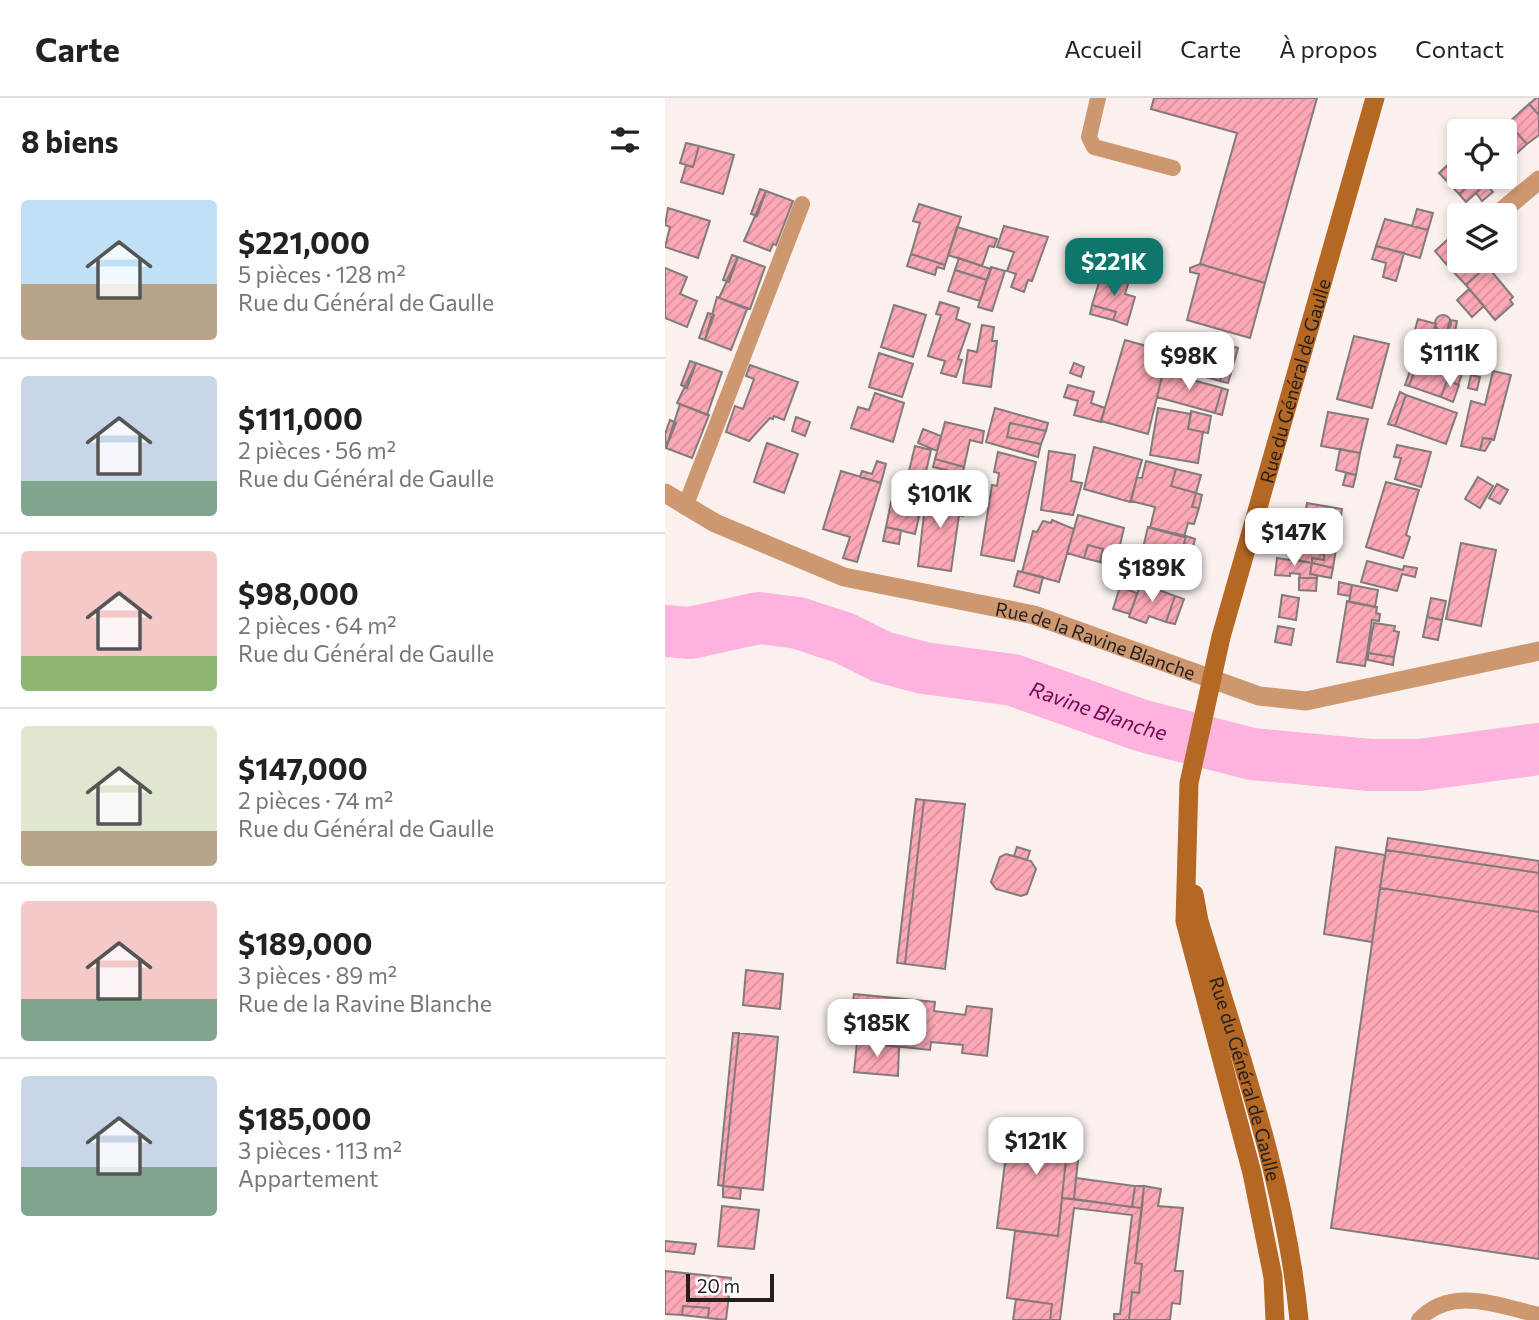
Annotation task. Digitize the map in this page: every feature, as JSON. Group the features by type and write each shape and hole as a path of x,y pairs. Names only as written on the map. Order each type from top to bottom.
{"main road":[{"name":"Rue du Général de Gaulle","path":"1275,1320 1273,1277 1252,1173 1185,921 1185,841 1189,783 1221,638 1377,98"},
{"name":"Rue du Général de Gaulle","path":"1185,841 1199,921 1269,1157 1295,1277 1299,1320"}],"street":[{"path":"1511,203 1539,180"},
{"name":"Rue de la Ravine Blanche","path":"665,493 715,523 844,577 1034,615 1259,696 1307,701 1539,651"}],"lane":[{"path":"1098,98 1089,137 1094,147 1173,168"},
{"path":"685,507 802,204"},
{"path":"1419,1320 1430,1307 1458,1299 1539,1315"}],"building":[{"path":"1154,98 1317,98 1265,283 1200,264 1237,133 1151,109"},
{"path":"1539,98 1539,115 1529,104"},
{"path":"1529,104 1539,115 1539,135 1527,144 1517,133 1517,119 1512,119"},
{"path":"1517,133 1527,144 1517,153"},
{"path":"686,143 699,146 693,167 680,163"},
{"path":"699,146 734,155 723,194 681,182 686,165 693,167"},
{"path":"1447,165 1447,181 1439,173"},
{"path":"760,189 766,191 757,216 751,214"},
{"path":"1465,189 1480,189 1466,202 1459,194"},
{"path":"1480,189 1490,189 1493,192 1482,201 1476,193"},
{"path":"766,191 793,201 776,245 773,244 770,251 744,241"},
{"path":"919,204 961,217 945,265 911,254 920,223 913,221"},
{"path":"668,208 710,221 698,258 665,247 670,227 665,225"},
{"path":"1417,209 1433,213 1428,230 1412,226"},
{"path":"1385,219 1428,230 1420,258 1376,246"},
{"path":"1004,226 1048,237 1032,281 1028,280 1024,292 1011,287 1016,274 1007,271 1014,252 997,247"},
{"path":"957,227 997,239 994,247 989,246 982,266 948,255"},
{"path":"1447,240 1446,264 1435,251"},
{"path":"1376,246 1404,253 1396,281 1383,277 1386,263 1372,259"},
{"path":"1101,252 1138,262 1134,279 1097,268"},
{"path":"911,254 945,265 944,269 937,267 935,275 907,266"},
{"path":"732,255 738,257 729,282 723,280"},
{"path":"738,257 765,267 750,309 719,298"},
{"path":"959,258 991,269 987,280 955,270"},
{"path":"1200,264 1265,283 1250,338 1187,320 1199,274 1190,272 1190,268"},
{"path":"991,267 1005,271 992,311 978,307"},
{"path":"665,268 687,277 680,294 697,301 687,327 665,318"},
{"path":"955,270 987,280 980,301 948,291"},
{"path":"1102,273 1129,281 1125,294 1135,297 1127,325 1113,320 1116,312 1092,305"},
{"path":"1455,273 1479,273 1466,285"},
{"path":"1479,273 1493,273 1513,297 1510,300 1513,304 1495,320 1466,285"},
{"path":"1469,289 1484,306 1472,317 1457,300"},
{"path":"717,297 747,309 731,350 705,340"},
{"path":"940,302 959,308 956,319 970,324 958,359 962,360 956,377 941,373 945,361 928,356 941,315 936,314"},
{"path":"894,305 926,315 913,357 881,347"},
{"path":"1092,305 1116,312 1113,320 1090,314"},
{"path":"708,313 714,315 705,340 699,338"},
{"path":"1440,315 1446,315 1451,323 1449,329 1440,331 1435,326 1435,320"},
{"path":"1418,319 1436,324 1434,329 1446,332 1439,359 1409,351"},
{"path":"1450,320 1457,321 1455,332 1447,330"},
{"path":"982,325 994,327 992,341 997,341 991,387 963,383 968,350 977,352"},
{"path":"1195,336 1238,348 1235,359 1227,357 1220,381 1178,369 1185,345 1192,348"},
{"path":"1354,336 1389,344 1372,408 1337,399"},
{"path":"1125,340 1168,352 1148,434 1101,421"},
{"path":"879,353 913,364 902,397 869,387"},
{"path":"1227,357 1235,359 1228,383 1220,381"},
{"path":"1415,357 1419,359 1409,386 1405,385"},
{"path":"1419,359 1451,370 1441,397 1409,386"},
{"path":"690,361 696,363 687,388 681,385"},
{"path":"696,363 722,372 707,415 677,403"},
{"path":"1074,363 1084,367 1081,377 1070,373"},
{"path":"750,365 798,382 784,420 774,416 773,419 770,418 749,441 726,432 735,406 743,409 754,379 746,376"},
{"path":"1451,370 1455,371 1451,382 1459,385 1453,402 1441,397"},
{"path":"1455,371 1462,374 1458,385 1451,382"},
{"path":"1493,371 1511,375 1494,440 1483,438 1480,450 1461,446 1471,401 1485,405"},
{"path":"1163,372 1222,388 1215,413 1157,397"},
{"path":"1471,375 1480,377 1477,390 1468,388"},
{"path":"1068,385 1094,392 1091,403 1105,408 1101,422 1074,415 1078,401 1064,397"},
{"path":"1222,388 1228,390 1222,415 1215,413"},
{"path":"1400,392 1406,395 1395,426 1388,424"},
{"path":"875,393 904,403 893,442 851,428 858,407 869,410"},
{"path":"1406,395 1457,413 1446,444 1395,426"},
{"path":"680,404 709,415 692,458 666,448"},
{"path":"995,408 1048,423 1046,431 1010,423 1007,437 1041,444 1038,457 986,442"},
{"path":"1158,408 1191,414 1188,429 1203,432 1198,463 1150,455"},
{"path":"1191,411 1211,416 1208,433 1188,429"},
{"path":"1328,412 1368,419 1360,453 1321,446"},
{"path":"796,417 810,422 805,436 792,431"},
{"path":"670,420 676,423 666,448 665,434"},
{"path":"945,422 984,431 982,443 970,440 964,467 935,459"},
{"path":"1010,423 1046,431 1041,444 1007,437"},
{"path":"923,429 941,436 937,451 918,443"},
{"path":"1483,438 1492,439 1485,451 1480,450"},
{"path":"767,443 798,454 784,493 754,482"},
{"path":"1397,445 1431,452 1421,487 1395,479 1401,458 1394,457"},
{"path":"915,446 931,450 925,476 909,471"},
{"path":"1094,447 1142,460 1130,502 1084,489"},
{"path":"1340,449 1360,453 1356,475 1336,470"},
{"path":"1049,451 1075,455 1071,481 1082,483 1073,515 1041,510"},
{"path":"998,452 1036,462 1014,561 981,555 992,485 997,486 999,473 994,472"},
{"path":"935,459 964,467 962,474 933,467"},
{"path":"877,461 886,464 881,483 860,477 862,471 872,474"},
{"path":"1146,461 1176,469 1171,486 1196,493 1192,507 1199,508 1194,524 1188,523 1184,537 1150,528 1155,507 1131,501 1137,477 1142,478"},
{"path":"1176,469 1201,475 1196,493 1171,486"},
{"path":"841,471 881,483 857,562 843,558 850,537 823,529"},
{"path":"1346,473 1356,475 1353,487 1343,485"},
{"path":"1478,477 1493,486 1480,508 1465,499"},
{"path":"1386,482 1419,490 1406,535 1410,537 1403,558 1366,547"},
{"path":"1497,484 1508,490 1500,504 1489,498"},
{"path":"927,489 966,498 963,516 959,515 951,571 918,566"},
{"path":"1196,493 1202,495 1199,508 1192,507"},
{"path":"891,502 921,508 915,534 886,527"},
{"path":"1307,503 1342,509 1333,568 1312,563 1312,558 1324,560 1324,554 1299,550"},
{"path":"1299,513 1305,514 1299,550 1293,549"},
{"path":"1078,515 1124,528 1115,566 1100,562 1103,549 1088,545 1084,558 1067,553"},
{"path":"1052,520 1074,529 1059,582 1022,572 1033,531 1037,532 1043,521 1051,523"},
{"path":"886,527 901,530 899,544 883,541"},
{"path":"1148,527 1186,536 1176,574 1139,564"},
{"path":"1186,536 1195,539 1185,577 1176,574"},
{"path":"1461,543 1496,550 1481,626 1446,619"},
{"path":"1088,545 1103,549 1100,562 1084,558"},
{"path":"1299,550 1324,554 1324,560 1312,558 1312,563 1298,560"},
{"path":"1277,558 1312,563 1310,574 1317,575 1317,578 1299,578 1300,574 1290,573 1290,576 1275,575"},
{"path":"1367,561 1403,570 1404,566 1417,568 1415,577 1402,574 1397,591 1361,582"},
{"path":"1312,563 1333,568 1331,578 1310,574"},
{"path":"1018,571 1043,577 1039,593 1014,586"},
{"path":"1299,578 1317,578 1316,591 1299,590"},
{"path":"1339,582 1352,585 1350,596 1338,594"},
{"path":"1141,583 1175,596 1166,622 1149,616 1146,623 1129,617"},
{"path":"1352,585 1378,590 1375,607 1349,602"},
{"path":"1120,587 1137,593 1130,614 1113,609"},
{"path":"1282,595 1299,598 1296,620 1279,617"},
{"path":"1175,596 1184,599 1175,624 1166,622"},
{"path":"1431,598 1446,601 1442,620 1427,617"},
{"path":"1347,601 1377,607 1376,613 1380,614 1379,621 1372,620 1365,666 1337,662"},
{"path":"1427,617 1442,620 1438,640 1423,637"},
{"path":"1374,623 1395,626 1394,631 1399,632 1394,657 1368,653"},
{"path":"1278,626 1294,629 1291,645 1275,642"},
{"path":"1368,653 1394,657 1393,665 1368,660"},
{"path":"916,799 924,800 905,964 897,963"},
{"path":"924,800 965,804 945,969 905,964"},
{"path":"1388,838 1539,861 1539,873 1386,850"},
{"path":"1017,847 1030,851 1027,860 1014,856"},
{"path":"1336,847 1385,855 1372,942 1324,934"},
{"path":"1386,850 1539,873 1539,912 1380,888"},
{"path":"1006,854 1031,861 1036,869 1027,894 1021,896 996,889 991,882 1000,857"},
{"path":"1380,888 1539,912 1539,1259 1331,1228"},
{"path":"746,970 783,974 780,1009 743,1005"},
{"path":"854,994 935,1002 934,1011 965,1015 967,1006 992,1009 987,1056 962,1053 963,1045 931,1042 930,1050 848,1041"},
{"path":"733,1033 739,1033 723,1186 718,1185"},
{"path":"739,1033 778,1037 763,1190 723,1186"},
{"path":"857,1042 899,1047 898,1076 854,1072"},
{"path":"1010,1122 1082,1131 1078,1160 1066,1159 1058,1236 997,1228"},
{"path":"1066,1159 1078,1160 1074,1199 1062,1198"},
{"path":"1076,1178 1135,1186 1132,1207 1074,1199"},
{"path":"723,1186 741,1188 740,1199 723,1197"},
{"path":"1135,1186 1144,1186 1142,1208 1132,1207"},
{"path":"1144,1186 1161,1189 1158,1206 1183,1208 1175,1271 1183,1271 1180,1304 1172,1303 1170,1320 1129,1320 1132,1292 1139,1293 1142,1264 1135,1263"},
{"path":"1062,1198 1142,1208 1135,1263 1142,1264 1139,1293 1132,1292 1129,1320 1114,1320 1114,1314 1120,1314 1132,1215 1074,1208 1060,1320 1050,1320 1052,1304 1007,1298 1015,1231 1058,1236"},
{"path":"722,1206 759,1210 754,1249 718,1246"},
{"path":"665,1241 696,1244 694,1254 665,1251"},
{"path":"665,1271 731,1278 726,1320 708,1318 709,1308 683,1306 682,1315 665,1314"},
{"path":"1016,1299 1052,1304 1050,1320 1013,1320"},
{"path":"683,1306 709,1308 708,1318 682,1315"}],"waterway":[{"name":"Ravine Blanche","path":"665,631 690,633 759,618 798,623 844,638 882,657 924,668 1013,680 1143,726 1252,754 1370,765 1419,765 1539,749"}]}
